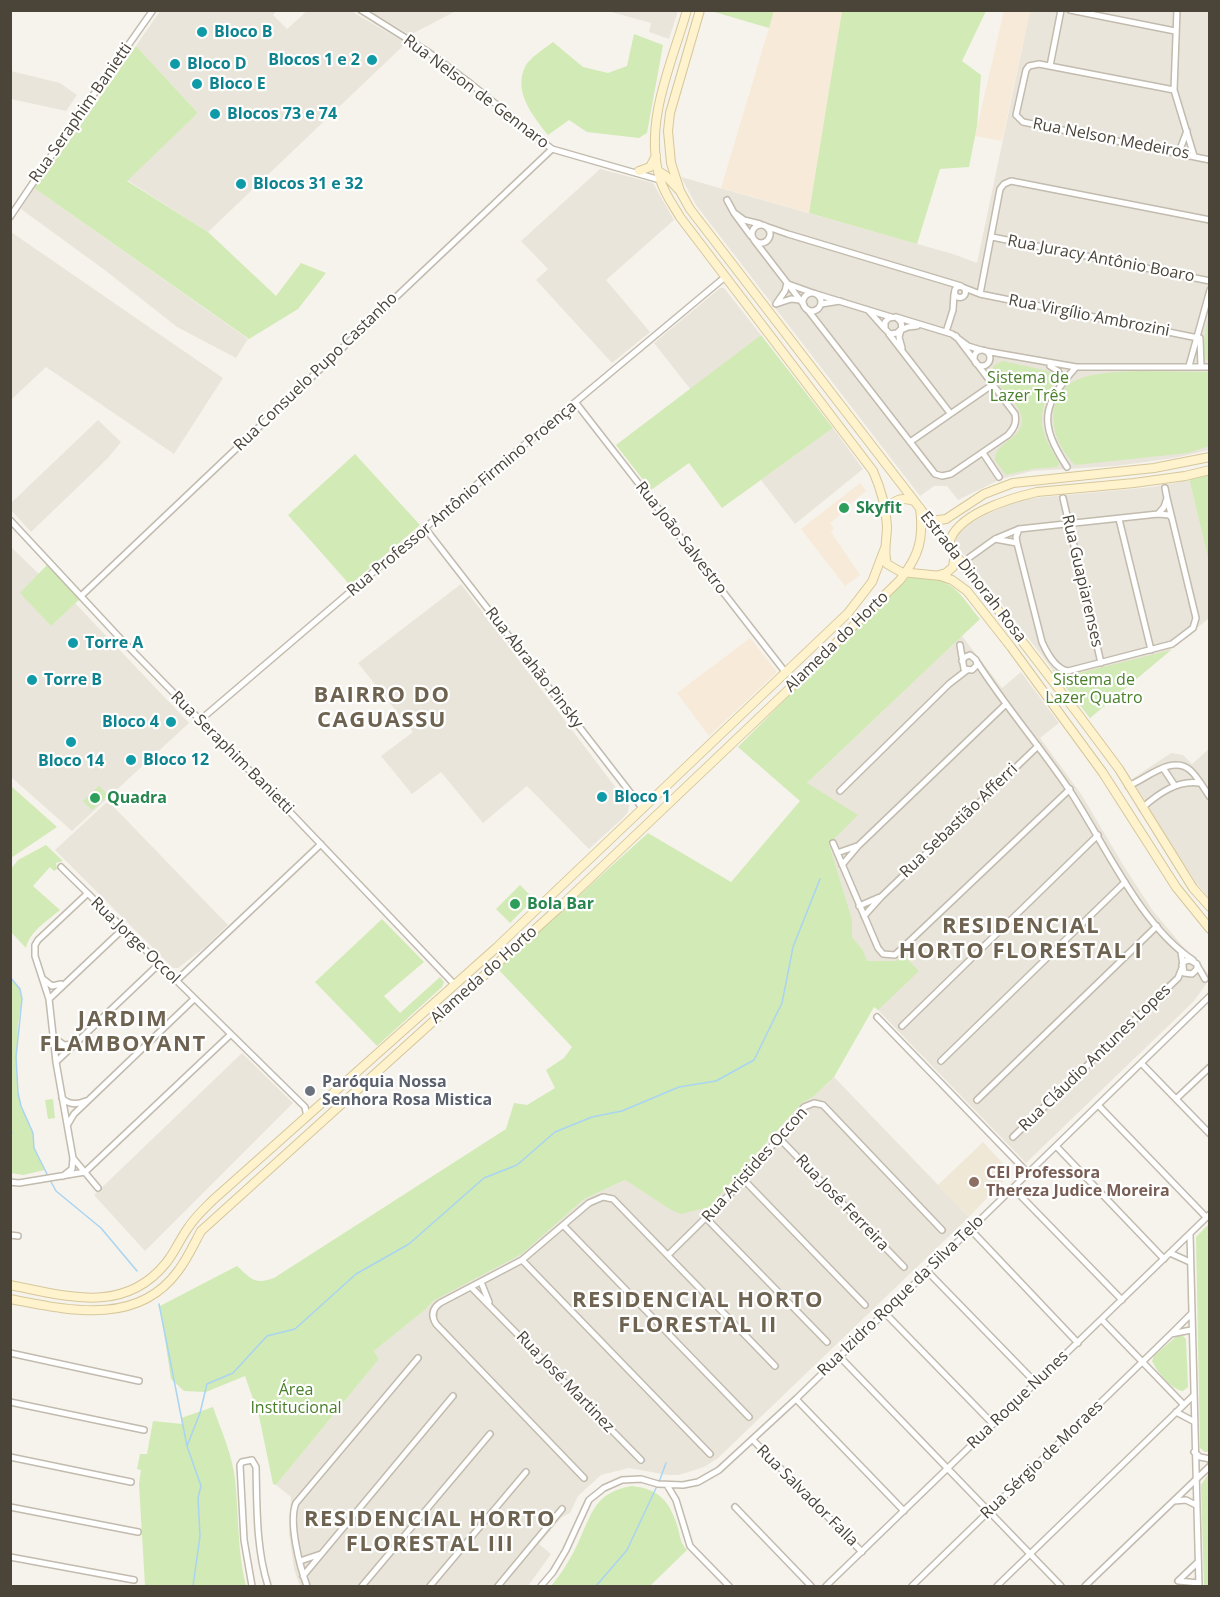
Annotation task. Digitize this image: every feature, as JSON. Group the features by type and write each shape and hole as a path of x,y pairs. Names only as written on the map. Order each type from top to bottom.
{"main road":[{"path":"687,10 659,104 655,132 659,176 680,217 864,458 879,485 886,514 887,564 898,571 907,572"},
{"name":"Estrada Dinorah Rosa","path":"700,10 670,113 668,131 671,163 680,191 690,209 1078,714 1209,908"},
{"path":"635,171 650,166 656,155"},
{"path":"659,176 666,176 680,191"},
{"path":"931,521 946,519 969,502 1013,483 1171,466 1209,457"},
{"path":"949,544 954,531 963,524 997,504 1037,492 1144,482 1209,470"},
{"path":"1063,477 1064,489"},
{"path":"886,514 889,507 898,499 905,498 914,501"},
{"name":"Alameda do Horto","path":"10,1299 97,1311 126,1307 156,1293 177,1272 201,1231 555,912 784,694 907,572 917,553 922,528 920,508"},
{"name":"Alameda do Horto","path":"10,1285 75,1298 95,1299 108,1298 136,1288 152,1278 168,1261 197,1217 455,985 849,612 878,570 885,548"},
{"path":"937,576 953,567 955,553"},
{"name":"Estrada Dinorah Rosa","path":"907,572 952,580 967,591 1104,773 1173,883 1209,929"},
{"path":"1173,883 1183,888 1192,886"},
{"path":"442,1012 456,997 458,988 455,985"}],"street":[{"name":"Rua Seraphim Banietti","path":"10,217 153,10"},
{"name":"Rua Nelson de Gennaro","path":"361,10 428,52 552,149 659,176"},
{"path":"1061,10 1050,66 1174,90"},
{"path":"1070,10 1175,31"},
{"path":"1177,10 1174,90 1194,156"},
{"name":"Rua Nelson Medeiros","path":"1050,66 1039,64 1029,66 1024,73 1016,112 1018,119 1023,122 1208,158"},
{"path":"1179,152 1187,131"},
{"name":"Rua Consuelo Pupo Castanho","path":"81,596 552,149"},
{"path":"980,294 1000,189 1011,181 1209,221"},
{"path":"728,200 753,239 910,442 935,474 942,476 951,474 1008,435 1014,428 1016,420 1015,414 956,336"},
{"name":"Rua Virgílio Ambrozini","path":"735,213 744,220 942,280 980,294 1198,338"},
{"path":"753,239 755,227 764,225 770,231 766,245 769,258"},
{"name":"Rua Virgílio Ambrozini","path":"769,238 788,234"},
{"name":"Rua Juracy Antônio Boaro","path":"992,237 1209,281"},
{"path":"753,239 764,243 769,238"},
{"name":"Rua Professor Antônio Firmino Proença","path":"199,721 725,277"},
{"name":"Rua Virgílio Ambrozini","path":"942,280 954,293"},
{"path":"787,283 946,332 956,336 968,346 1008,356 1076,368 1209,367"},
{"path":"787,283 785,291 776,303 791,299 804,305 819,307 841,301"},
{"path":"946,332 953,309 954,293 956,288 961,286 965,291 953,309"},
{"path":"1189,366 1209,290"},
{"path":"804,305 806,296 815,293"},
{"path":"815,293 821,298 819,307 823,329"},
{"path":"954,293 957,297 963,296"},
{"name":"Rua Virgílio Ambrozini","path":"963,296 980,294"},
{"path":"867,309 887,331 950,413"},
{"path":"894,317 902,324 899,337 903,352"},
{"path":"887,331 885,322 894,317"},
{"path":"887,331 895,334 913,326 925,326"},
{"path":"1198,338 1201,366"},
{"path":"983,351 990,356 987,369 991,384"},
{"path":"983,351 974,357 976,363 982,366 997,357 1008,356"},
{"path":"1046,363 1058,371 1064,382"},
{"path":"1067,466 1056,449 1047,425 1047,414 1052,400 1076,368"},
{"path":"910,442 991,384"},
{"name":"Rua João Salvestro","path":"576,403 786,673"},
{"path":"983,453 999,477"},
{"path":"1019,529 1016,537 1017,543 1042,642 1047,654 1064,671 1172,645 1196,623 1196,618 1165,488"},
{"name":"Rua Guapiarenses","path":"1063,498 1101,663"},
{"path":"1158,514 1167,498"},
{"path":"970,557 995,539 1019,529 1158,514 1168,515 1173,519"},
{"path":"1119,519 1151,650"},
{"name":"Rua Seraphim Banietti","path":"10,520 199,721 321,844 455,985"},
{"name":"Rua Abrahão Pinsky","path":"425,528 643,809"},
{"path":"995,539 1017,543"},
{"path":"964,666 960,645 973,656 988,680 1070,789 1125,882 1157,926 1180,952 1195,962 1205,979 1184,973 1180,952"},
{"path":"840,791 949,684 964,666 967,656 973,656"},
{"path":"974,669 977,662"},
{"path":"964,666 974,669 988,680"},
{"path":"842,866 859,845 1006,704"},
{"name":"Rua Sebastião Afferri","path":"864,916 1038,746"},
{"path":"1128,786 1163,768 1179,765 1189,769 1209,798"},
{"path":"1163,768 1175,786"},
{"path":"1142,808 1175,786 1187,781 1199,783"},
{"path":"833,843 880,952 890,956 900,953 1070,789"},
{"path":"902,1026 1098,836"},
{"path":"176,981 321,844"},
{"path":"837,853 859,845"},
{"name":"Rua Jorge Occol","path":"61,867 305,1107 307,1117"},
{"path":"941,1061 1125,882"},
{"path":"60,1176 72,1169 73,1158 56,1062 49,999 34,950 38,940 87,894"},
{"name":"Rua Sebastião Afferri","path":"859,906 881,897"},
{"path":"977,1100 1157,926"},
{"path":"49,999 123,929"},
{"path":"1182,967 1188,960 1195,962"},
{"path":"1192,974 1197,969 1195,962"},
{"path":"56,1062 159,964"},
{"name":"Rua Cláudio Antunes Lopes","path":"1012,1137 1178,978 1182,967"},
{"name":"Rua Cláudio Antunes Lopes","path":"1178,978 1192,974"},
{"path":"42,978 47,984 56,986 68,981"},
{"name":"Rua Izidro Roque da Silva Telo","path":"1199,1007 1209,990"},
{"name":"Rua Izidro Roque da Silva Telo","path":"542,1587 566,1550 589,1500 604,1488 622,1480 640,1479 668,1485 683,1485 698,1482 719,1470 796,1399 1099,1106 1209,996"},
{"path":"67,1126 72,1117 92,1097 194,999"},
{"path":"877,1017 1028,1173"},
{"path":"10,1182 43,1180 86,1172 230,1035"},
{"path":"53,1036 57,1042 64,1045 75,1043"},
{"path":"1142,1064 1209,1134"},
{"path":"1176,1099 1209,1067"},
{"path":"62,1098 73,1104 92,1097"},
{"name":"Rua Aristides Occon","path":"668,1255 744,1180 804,1107 814,1103 823,1105 942,1230"},
{"path":"1099,1106 1208,1215"},
{"name":"Rua José Ferreira","path":"780,1138 904,1267"},
{"path":"1056,1146 1164,1259"},
{"path":"73,1158 98,1188"},
{"path":"744,1180 865,1305"},
{"path":"1013,1188 1122,1300"},
{"path":"584,1478 436,1324 433,1314 436,1306 522,1260 589,1203 608,1197 617,1202 775,1366"},
{"name":"Rua Roque Nunes","path":"826,1587 1208,1215"},
{"path":"707,1219 827,1342"},
{"path":"563,1225 749,1417"},
{"path":"970,1229 1078,1343"},
{"path":"1178,1581 1199,1585 1192,1396 1190,1234"},
{"path":"10,1235 18,1236"},
{"path":"1170,1252 1190,1262"},
{"path":"522,1260 710,1454"},
{"path":"927,1271 1036,1383"},
{"name":"Rua José Martinez","path":"481,1282 489,1304"},
{"name":"Rua José Martinez","path":"471,1287 641,1460"},
{"path":"884,1312 993,1424"},
{"name":"Rua Sérgio de Moraes","path":"912,1587 1191,1314"},
{"path":"1102,1320 1183,1404"},
{"path":"1171,1334 1191,1330"},
{"path":"10,1353 139,1381"},
{"path":"839,1356 1061,1587"},
{"path":"307,1587 294,1526 294,1507 418,1358"},
{"path":"303,1576 453,1396"},
{"path":"997,1587 1192,1396"},
{"path":"796,1399 904,1511"},
{"path":"10,1402 144,1430"},
{"path":"1176,1412 1180,1412 1193,1421"},
{"path":"362,1587 490,1434"},
{"name":"Rua Salvador Falla","path":"753,1440 862,1552"},
{"path":"1194,1452 1200,1457 1209,1459"},
{"path":"10,1457 131,1482"},
{"path":"252,1587 244,1540 240,1465 248,1460 252,1460 256,1467 262,1569 268,1587"},
{"path":"1085,1587 1209,1466"},
{"path":"430,1587 526,1472"},
{"path":"668,1485 680,1510 690,1546 729,1587"},
{"path":"1173,1501 1186,1500 1196,1505"},
{"path":"10,1507 138,1532"},
{"path":"735,1507 811,1587"},
{"path":"498,1587 562,1509"},
{"path":"300,1562 325,1552"},
{"path":"10,1557 134,1580"},
{"path":"1173,1587 1198,1562"}],"shaded area":[{"path":"678,10 669,39 649,32 651,23 608,11"},
{"path":"160,11 276,11 273,15 287,29 307,11 351,11 406,43 208,232 127,180 198,113 136,46"},
{"path":"370,11 456,11 410,35"},
{"path":"774,11 842,11 809,213 721,188"},
{"path":"1004,11 1030,11 1002,141 975,136"},
{"path":"1030,11 1209,11 1209,450 1174,458 1116,466 1032,471 1001,479 958,500 947,486 934,486 920,496 696,205 681,177 953,254 977,263"},
{"path":"11,71 60,83 77,95 66,111 11,99"},
{"path":"600,169 653,183 674,220 606,280 650,332 612,363 536,280 548,269 521,241"},
{"path":"34,188 248,339 236,358 177,327 106,271 21,209"},
{"path":"11,232 223,378 174,454 46,367 11,400"},
{"path":"720,288 724,288 761,335 691,390 654,343"},
{"path":"98,420 121,442 108,458 31,532 11,510 11,503"},
{"path":"833,428 863,469 795,524 761,480"},
{"path":"1189,478 1209,563 1209,618 1090,718 955,543 956,536 967,525 1017,501 1152,487"},
{"path":"860,483 866,491 830,523 834,528 831,532 860,575 845,586 801,529"},
{"path":"10,546 39,574 21,593 51,626 75,603 189,723 72,831 11,777"},
{"path":"461,584 629,805 628,812 623,818 589,849 527,786 483,823 441,772 412,794 381,756 413,732 358,663"},
{"name":"RESIDENCIAL HORTO FLORESTAL I","path":"962,636 1002,688 1021,672 1059,723 1040,738 1081,794 1153,911 1209,974 1209,980 1194,1001 1026,1163 875,1007 863,950 852,937 852,919 807,783"},
{"path":"750,638 777,672 709,736 677,693"},
{"path":"1209,749 1209,898 1197,884 1163,832 1132,779 1171,753 1183,755 1192,764"},
{"path":"108,801 228,925 178,968 173,968 55,850"},
{"path":"242,1053 293,1103 145,1251 94,1195"},
{"name":"RESIDENCIAL HORTO FLORESTAL II","path":"834,1077 969,1217 718,1458 704,1467 679,1475 629,1468 601,1475 578,1496 570,1513 562,1517 539,1544 551,1554 528,1586 300,1586 294,1569 289,1532 291,1497 276,1485 379,1359 374,1351 433,1301 522,1254 584,1199 625,1180 671,1210 729,1188 802,1103 813,1097"},
{"name":"CEI Professora Thereza Judice Moreira","path":"983,1142 1010,1171 1010,1174 969,1217 938,1185"}],"green space":[{"path":"711,11 774,11 769,28"},
{"path":"842,11 986,11 962,61 981,75 977,126 969,167 940,169 917,244 809,213"},
{"path":"634,34 663,45 647,133 639,138 587,132 569,120 548,135 526,103 521,86 525,67 530,60 553,42 583,67 608,73 627,66"},
{"path":"136,46 198,113 127,181 208,232 276,296 301,263 326,273 298,309 249,339 34,188"},
{"path":"1209,311 1209,361 1204,359 1202,353"},
{"path":"761,335 833,428 722,508 689,463 651,490 616,445"},
{"name":"Sistema de Lazer Três","path":"1003,361 1048,371 1055,377 1043,409 1042,425 1059,463 1057,467 1032,469 1006,475 995,460 999,449 1018,431 1022,419 1016,405 1000,386 993,373 993,366"},
{"path":"1139,371 1209,372 1209,446 1188,453 1075,465 1062,448 1054,427 1053,416 1059,395 1074,381 1091,375"},
{"path":"355,454 420,525 350,585 288,515"},
{"path":"1209,472 1209,563 1189,478"},
{"path":"47,565 80,599 51,626 20,593"},
{"name":"Área Institucional","path":"920,575 941,581 955,589 980,619 807,783 858,815 829,844 852,919 852,937 863,950 867,961 896,961 903,955 919,971 878,1010 874,1007 834,1077 813,1097 802,1103 709,1207 681,1214 625,1180 584,1199 522,1254 433,1301 374,1351 379,1359 276,1485 273,1484 259,1416 245,1376 206,1392 184,1391 171,1379 160,1306 237,1266 254,1280 274,1278 506,1129 514,1103 527,1105 555,1088 546,1070 564,1058 572,1047 498,969 648,833 731,882 800,801 738,747 905,579"},
{"name":"Sistema de Lazer Quatro","path":"1171,650 1090,718 1052,670 1071,675"},
{"path":"11,786 57,827 11,858"},
{"name":"Quadra","path":"99,786 108,795 92,810 83,801"},
{"path":"46,845 63,861 56,863 57,869 54,871 50,867 33,886 60,910 35,931 26,948 11,932 11,869 18,860"},
{"name":"Bola Bar","path":"520,885 534,899 510,923 496,909"},
{"path":"382,919 424,962 384,996 400,1013 440,977 444,982 442,987 377,1046 315,982"},
{"path":"11,977 20,989 22,999 18,1024 16,1069 18,1093 33,1133 34,1148 45,1170 23,1175 11,1173"},
{"path":"53,1099 55,1118 48,1119 45,1100"},
{"path":"1209,1224 1210,1452 1205,1452 1200,1448 1196,1237"},
{"path":"1178,1335 1186,1339 1188,1387 1183,1391 1165,1380 1152,1361 1154,1356"},
{"path":"213,1407 234,1470 241,1560 246,1586 145,1586 139,1484 141,1470 137,1469 140,1454 147,1454 153,1421 182,1424 181,1418"},
{"path":"1209,1473 1209,1586 1204,1586 1201,1485"},
{"path":"632,1486 650,1490 662,1498 671,1511 682,1543 687,1550 650,1586 551,1586 569,1560 596,1506 610,1493"}],"waterway":[{"path":"187,1446 200,1413 207,1384 233,1373 267,1336 295,1329 356,1274 409,1244 484,1178 517,1165 555,1132 592,1117 622,1111 679,1087 716,1081 754,1060 782,1003 793,947 820,879"},
{"path":"10,977 20,989 22,999 16,1057 18,1093 33,1133 34,1148 48,1176"},
{"path":"50,1180 56,1191 101,1228 137,1271"},
{"path":"159,1304 187,1446 201,1486 198,1498 200,1536 193,1586"},
{"path":"659,1482 666,1463"},
{"path":"596,1586 627,1550 657,1486"}],"place":[{"name":"Bloco B","path":"202,32"},
{"name":"Blocos 1 e 2","path":"372,60"},
{"name":"Bloco D","path":"175,64"},
{"name":"Bloco E","path":"197,84"},
{"name":"Blocos 73 e 74","path":"215,114"},
{"name":"Blocos 31 e 32","path":"241,184"},
{"name":"Skyfit","path":"844,508"},
{"name":"Torre A","path":"73,643"},
{"name":"Torre B","path":"32,680"},
{"name":"Bloco 4","path":"171,722"},
{"name":"Bloco 14","path":"71,742"},
{"name":"Bloco 12","path":"131,760"},
{"name":"Bloco 1","path":"602,797"},
{"name":"Quadra","path":"95,798"},
{"name":"Bola Bar","path":"515,904"},
{"name":"Paróquia Nossa Senhora Rosa Mistica","path":"310,1091"},
{"name":"CEI Professora Thereza Judice Moreira","path":"974,1182"}],"district":[{"name":"BAIRRO DO CAGUASSU","path":"382,708"},
{"name":"RESIDENCIAL HORTO FLORESTAL I","path":"1021,940"},
{"name":"JARDIM FLAMBOYANT","path":"123,1032"},
{"name":"RESIDENCIAL HORTO FLORESTAL II","path":"698,1314"},
{"name":"RESIDENCIAL HORTO FLORESTAL III","path":"430,1532"}]}
